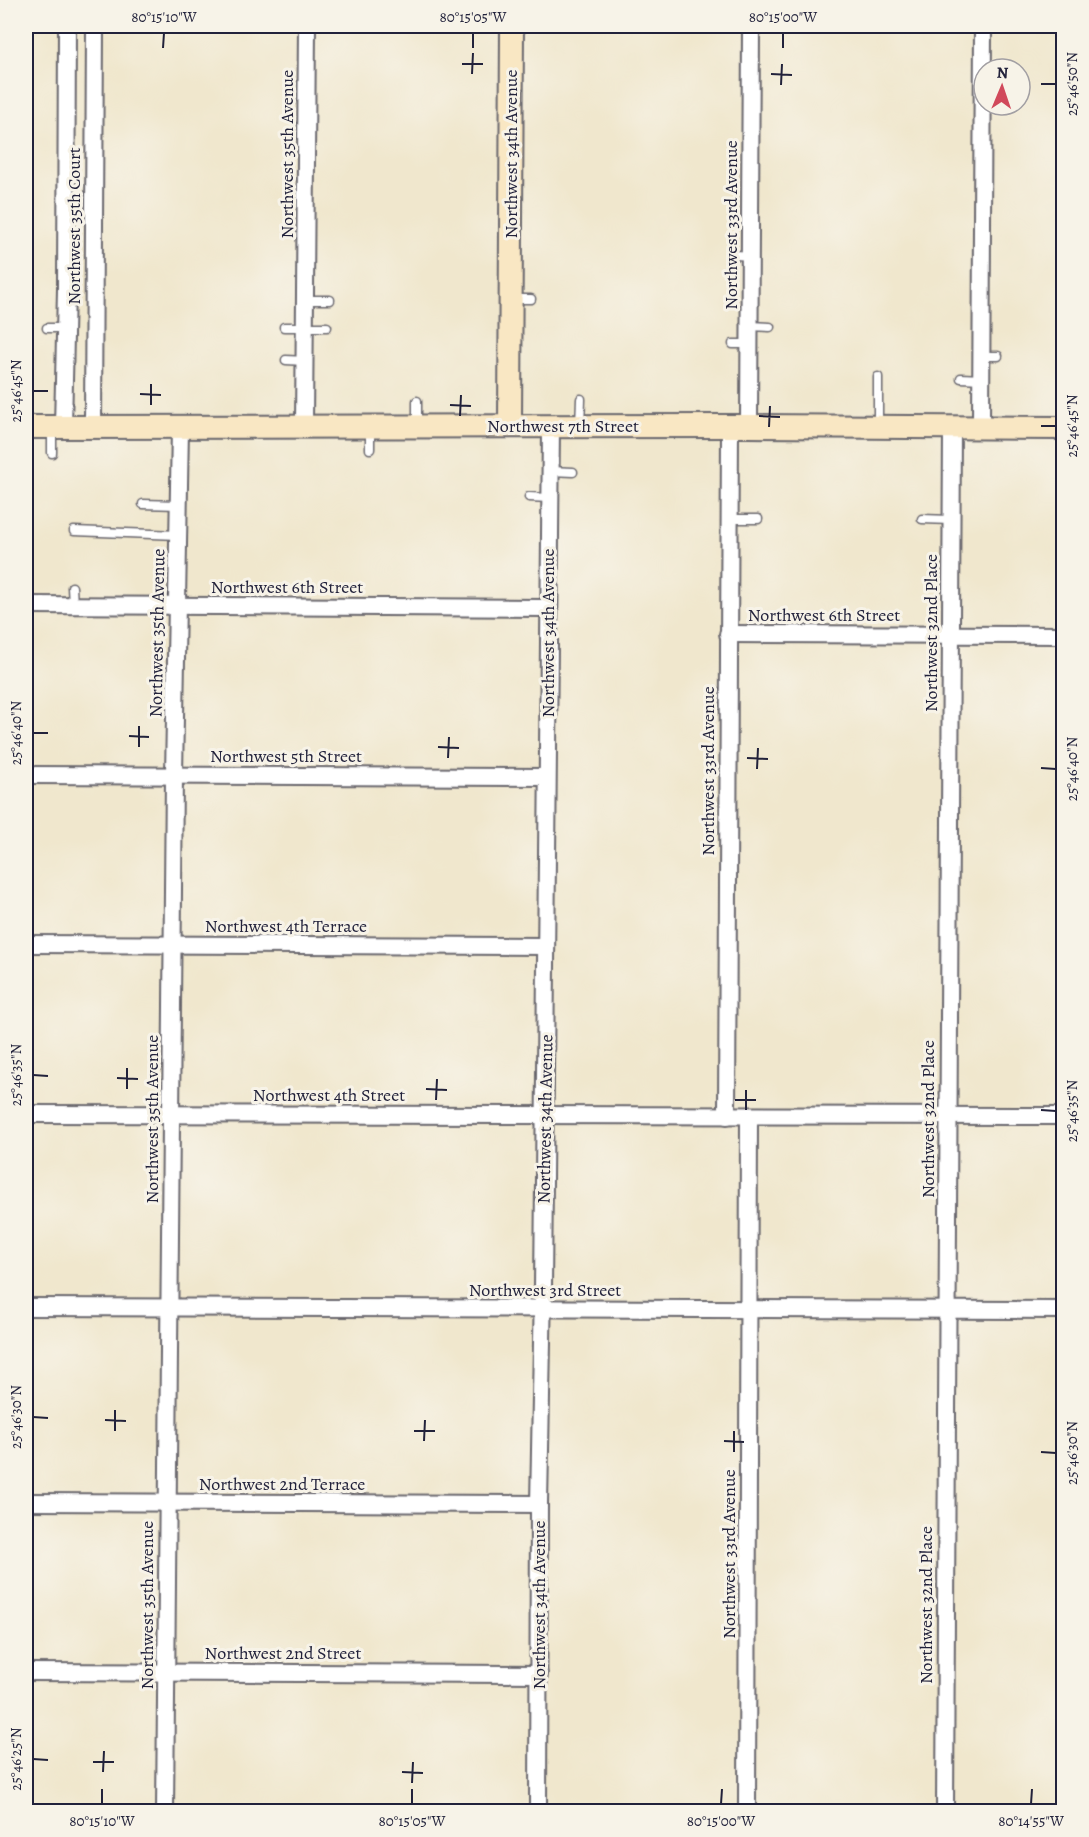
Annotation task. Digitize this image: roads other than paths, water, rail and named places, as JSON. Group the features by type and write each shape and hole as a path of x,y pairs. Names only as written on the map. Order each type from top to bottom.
{"main road":[{"name":"Northwest 34th Avenue","path":"510,426 520,299 512,26"},
{"name":"Northwest 7th Street","path":"26,427 1064,428"}],"street":[{"name":"Northwest 35th Court","path":"58,427 55,328 65,311 67,26"},
{"name":"Northwest 35th Court","path":"93,427 95,26"},
{"name":"Northwest 35th Avenue","path":"304,427 307,26"},
{"name":"Northwest 33rd Avenue","path":"727,1116 729,519 739,426 741,344 750,327 744,255 752,26"},
{"path":"981,427 982,379 990,356 983,26"},
{"path":"66,226 94,227"},
{"path":"65,311 93,311"},
{"name":"Northwest 34th Avenue","path":"538,1812 539,1504 551,427"},
{"name":"Northwest 32nd Place","path":"945,1812 952,427"},
{"name":"Northwest 35th Avenue","path":"165,1812 174,776 180,428"},
{"name":"Northwest 6th Street","path":"26,605 549,608"},
{"name":"Northwest 6th Street","path":"728,634 1064,635"},
{"name":"Northwest 5th Street","path":"26,775 547,777"},
{"name":"Northwest 4th Terrace","path":"26,944 546,946"},
{"name":"Northwest 4th Street","path":"26,1113 1064,1116"},
{"name":"Northwest 33rd Avenue","path":"747,1812 749,1116"},
{"name":"Northwest 3rd Street","path":"26,1307 1064,1310"},
{"name":"Northwest 2nd Terrace","path":"26,1502 539,1504"},
{"name":"Northwest 2nd Street","path":"26,1672 539,1674"}],"lane":[{"path":"306,300 330,300"},
{"path":"284,327 327,327"},
{"path":"750,327 770,327"},
{"path":"286,360 305,361"},
{"path":"878,377 878,427"},
{"path":"961,378 982,379"},
{"path":"580,426 581,399"},
{"path":"417,401 417,426"},
{"path":"370,426 370,449"},
{"path":"52,453 58,427"},
{"path":"550,471 573,472"},
{"path":"529,497 549,498"},
{"path":"143,504 178,505"},
{"path":"729,519 758,519"},
{"path":"922,519 951,520"},
{"path":"74,531 178,535"},
{"path":"72,587 73,605"}]}
